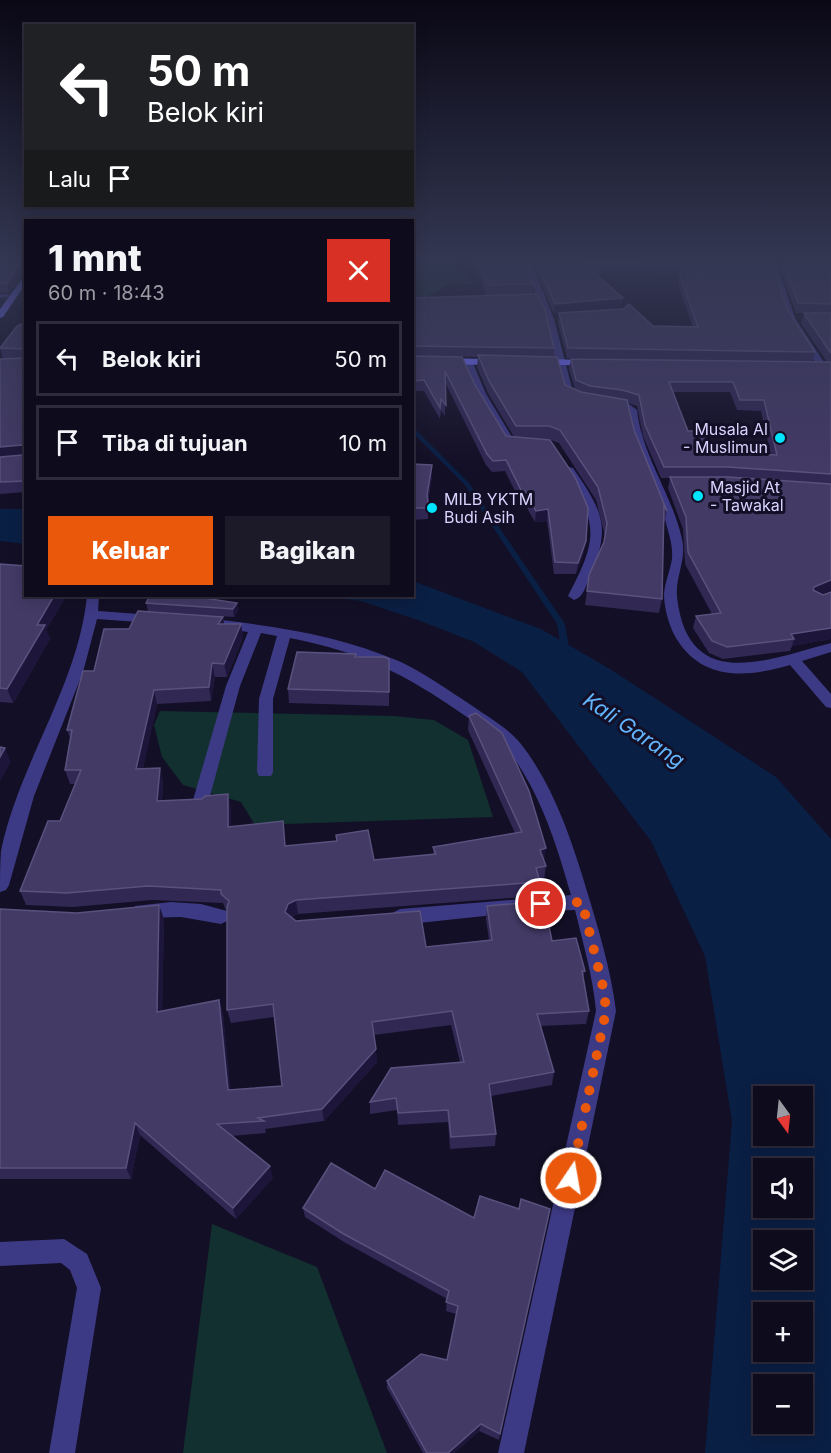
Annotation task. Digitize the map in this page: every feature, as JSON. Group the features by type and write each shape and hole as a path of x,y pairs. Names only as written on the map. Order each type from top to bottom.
{"street":[{"path":"553,331 568,393 574,398 625,406 632,410 636,436 661,483 672,521 678,555 671,595 676,624 698,658 726,670 793,660 831,647"},
{"path":"804,331 826,368"},
{"path":"414,361 506,362"},
{"path":"467,361 481,394 511,444 538,445"},
{"path":"528,362 605,363"},
{"path":"810,367 826,368"},
{"path":"562,459 590,503 597,527 585,576 574,596"},
{"path":"0,885 14,831 45,745 64,703 93,615 93,597"},
{"path":"93,615 171,620"},
{"path":"204,622 309,636 398,666 437,689 506,737 530,769 571,862 604,991 606,1011 511,1453"},
{"path":"199,807 233,686 256,628"},
{"path":"265,772 266,699 285,633"},
{"path":"793,660 831,703"},
{"path":"386,919 520,905 582,902"},
{"path":"125,913 186,909 204,910 221,916"},
{"path":"0,1254 64,1251 79,1262 89,1288 62,1453"}],"green space":[{"path":"160,711 394,716 434,720 468,740 493,817 255,825 241,802 183,785 162,757 154,725"},
{"path":"212,1224 317,1267 387,1453 183,1453"}],"water":[{"path":"0,509 24,509 24,544 0,541"},
{"name":"Kali Garang","path":"414,581 541,629 610,669 776,777 831,839 831,1453 705,1453 732,1121 705,956 651,841 522,672 474,642 361,601 329,597 414,597"}],"building":[{"path":"13,331 24,331 24,354 23,349 0,348"},
{"path":"414,331 550,331 554,348 414,346"},
{"path":"564,331 801,331 815,352 568,348"},
{"path":"816,331 831,331 830,352"},
{"path":"478,355 557,357 565,385 581,392 627,400 634,430 667,511 664,506 662,599 587,591 589,575 604,542 607,523 598,487 560,430 549,426 516,426 489,381"},
{"path":"414,356 462,357 475,385 506,436 550,440 575,477 588,508 586,541 578,563 555,562 548,509 536,511 525,491 522,492 506,460 493,461 487,454 445,371 446,405 441,399 440,408 424,380 414,381"},
{"path":"24,358 24,446 0,447 0,359"},
{"path":"571,359 831,362 831,474 728,467 664,467 645,425 639,395 622,390 590,386 576,380","holes":["669,382 733,382 740,400 764,400 777,455 726,453 724,446 712,446 700,431 688,431"]},
{"path":"24,451 24,481 0,482 0,457 23,455"},
{"path":"414,464 432,465 427,495 429,508 414,508"},
{"path":"670,477 728,477 831,484 831,580 814,587 813,590 823,595 831,592 831,628 791,634 794,639 727,647 712,641 696,616 721,613 688,552 686,517"},
{"path":"0,564 24,566 24,597 53,597 37,625 45,625 7,689 0,688"},
{"path":"149,597 198,597 237,603 233,609 146,603"},
{"path":"138,611 223,617 218,624 241,624 224,664 212,663 209,687 154,690 136,769 160,768 157,801 202,799 205,796 228,794 228,827 283,821 285,846 337,841 336,835 368,830 374,860 436,854 433,847 522,832 469,716 476,713 502,733 529,791 546,848 540,850 546,866 536,868 540,882 296,900 288,904 285,912 296,921 420,911 426,947 492,940 487,906 544,901 552,941 576,938 585,971 582,971 589,1011 537,1014 554,1072 489,1084 496,1134 451,1137 448,1110 398,1113 396,1098 370,1102 391,1068 464,1062 452,1011 372,1022 376,1049 322,1109 258,1118 264,1121 217,1124 270,1166 233,1208 135,1123 126,1168 0,1168 0,909 77,913 159,905 157,1012 219,1000 228,1090 282,1086 273,1004 227,1010 227,907 229,901 221,894 221,890 148,886 67,893 20,891 48,821 60,821 81,770 65,770 72,730 67,730 83,671 94,671 104,629 129,629"},
{"path":"297,652 356,654 355,657 389,659 389,692 288,689"},
{"path":"0,747 5,748 0,757"},
{"path":"331,1163 375,1189 385,1170 474,1218 480,1196 519,1209 521,1199 550,1209 500,1434 481,1424 448,1453 427,1453 387,1381 421,1354 447,1360 458,1306 446,1302 449,1291 342,1233 303,1208"}],"waterway":[{"path":"414,430 467,484 561,624 566,653"}],"place":[{"name":"Musala Al - Muslimun","path":"780,438"},
{"name":"Masjid At - Tawakal","path":"698,496"},
{"name":"MILB YKTM Budi Asih","path":"432,508"}],"route":[{"path":"541,904 582,902 604,991 606,1011 601,1040 571,1178"}]}
